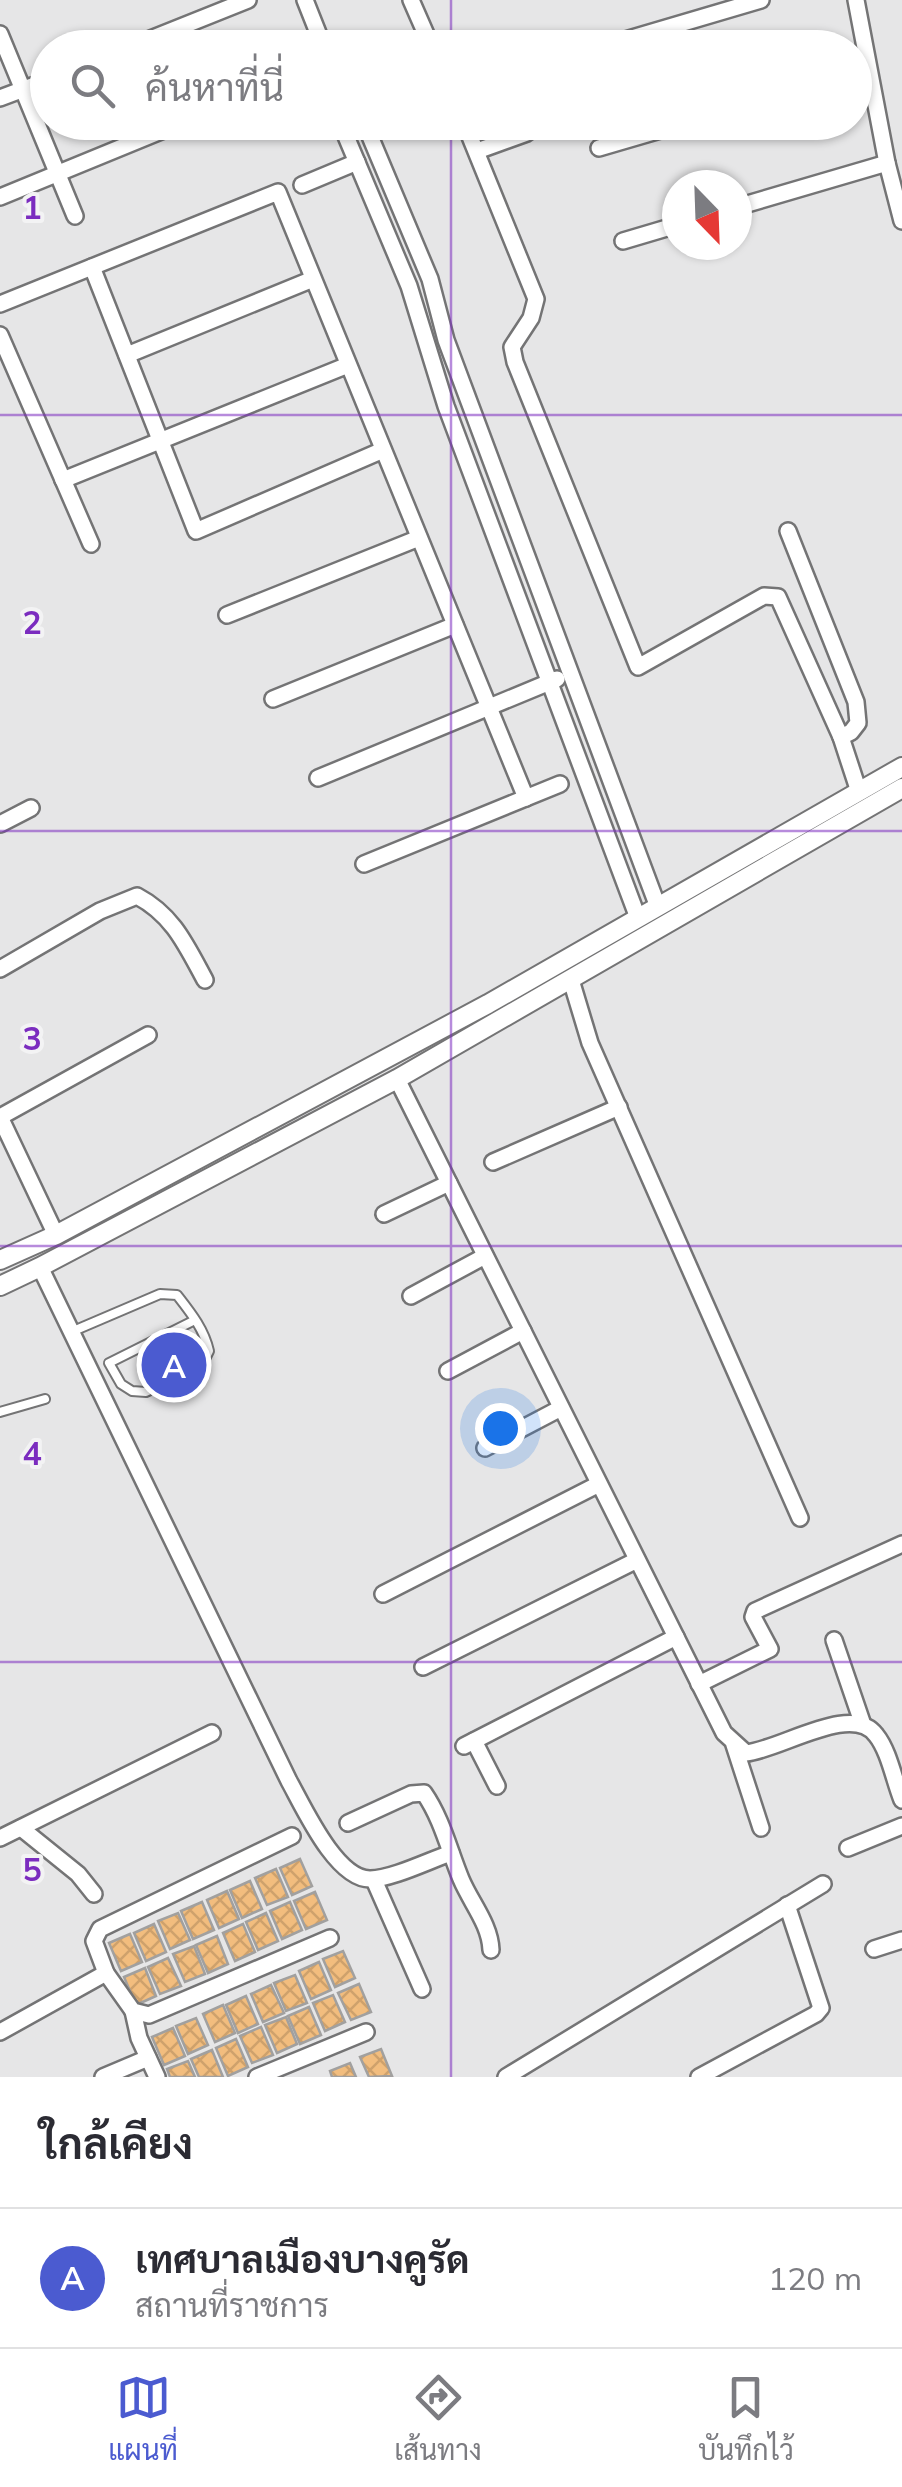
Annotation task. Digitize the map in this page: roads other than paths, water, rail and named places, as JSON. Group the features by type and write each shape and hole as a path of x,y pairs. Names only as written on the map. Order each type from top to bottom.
{"street":[{"path":"173,30 248,0"},
{"path":"304,0 316,30"},
{"path":"411,0 424,30"},
{"path":"659,30 760,0"},
{"path":"856,0 858,30"},
{"path":"0,34 30,106"},
{"path":"0,98 30,86"},
{"path":"872,108 902,221"},
{"path":"44,140 75,216"},
{"path":"0,197 140,140"},
{"path":"348,140 409,286 446,406 638,918"},
{"path":"372,140 430,278 446,340 658,907"},
{"path":"472,140 536,299 531,318 512,348 515,362 638,668 764,596 778,597 841,738 859,792"},
{"path":"477,151 508,140"},
{"path":"598,148 626,140"},
{"path":"302,186 357,162"},
{"path":"752,203 887,163"},
{"path":"0,304 278,192 526,798"},
{"path":"624,241 662,230"},
{"path":"92,267 196,530 383,450"},
{"path":"126,355 313,279"},
{"path":"0,335 90,544"},
{"path":"63,480 348,365"},
{"path":"446,406 469,397"},
{"path":"461,447 484,438"},
{"path":"788,531 856,702 858,724 841,738"},
{"path":"228,616 420,538"},
{"path":"273,700 455,625"},
{"path":"318,778 570,674"},
{"path":"0,1260 387,1058 902,767"},
{"path":"364,864 560,784"},
{"path":"0,1286 397,1078 902,788"},
{"path":"0,824 31,808"},
{"path":"0,968 100,912 137,896 157,906 177,927 204,980"},
{"path":"571,980 590,1043 800,1518"},
{"path":"65,1254 0,1117 148,1035"},
{"path":"387,1058 724,1733 746,1753 764,1752 842,1722 862,1722"},
{"path":"493,1162 619,1107"},
{"path":"384,1214 448,1183"},
{"path":"30,1246 326,1845 356,1878 374,1880 452,1852"},
{"path":"411,1296 485,1256"},
{"path":"448,1371 523,1331"},
{"path":"485,1448 561,1408"},
{"path":"383,1594 599,1484"},
{"path":"699,1684 770,1650 752,1614 756,1611 902,1544"},
{"path":"423,1667 637,1560"},
{"path":"497,1786 469,1744 676,1638"},
{"path":"834,1640 862,1722 877,1735 902,1800"},
{"path":"0,1838 212,1733"},
{"path":"734,1745 761,1828"},
{"path":"348,1823 411,1794 424,1793 434,1807 462,1882 490,1935 492,1950"},
{"path":"848,1848 902,1826"},
{"path":"21,1828 78,1874 94,1894"},
{"path":"157,2077 133,2011 106,1973 94,1941 100,1929 292,1836"},
{"path":"374,1880 422,1990"},
{"path":"506,2077 823,1884"},
{"path":"699,2077 821,2008 787,1906"},
{"path":"133,2011 149,2015 330,1938"},
{"path":"874,1949 902,1940"},
{"path":"0,2032 106,1973"},
{"path":"257,2077 366,2032"},
{"path":"103,2077 148,2058"}],"lane":[{"path":"71,1332 171,1292 196,1320 206,1336 209,1351 202,1365 146,1392 132,1391 121,1384 109,1362"},
{"path":"91,1374 196,1320"},
{"path":"0,1412 45,1399"}],"place":[{"name":"เทศบาลเมืองบางคูรัด","path":"174,1365"}]}
